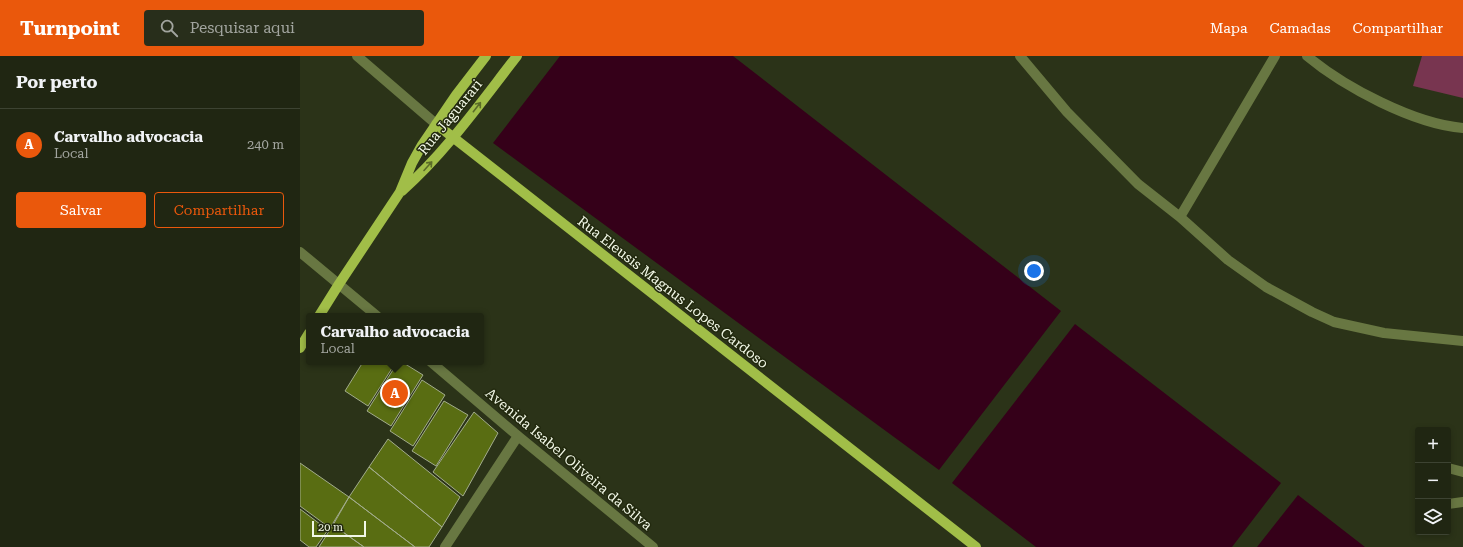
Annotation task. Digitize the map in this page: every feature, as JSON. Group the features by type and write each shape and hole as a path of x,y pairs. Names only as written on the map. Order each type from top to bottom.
{"main road":[{"name":"Rua Jaguarari","path":"321,313 400,192 412,164 436,124 486,56"},
{"name":"Rua Jaguarari","path":"400,192 420,174 453,137 517,56"},
{"name":"Rua Eleusis Magnus Lopes Cardoso","path":"436,124 976,547"},
{"path":"300,348 306,338"}],"street":[{"name":"Rua Eleusis Magnus Lopes Cardoso","path":"357,56 436,124"},
{"path":"1020,56 1067,112 1138,184 1180,217 1228,260 1266,287 1334,322 1384,333 1463,342"},
{"path":"1180,217 1275,56"},
{"path":"1307,56 1364,94 1416,117 1463,128"},
{"path":"300,252 373,313"},
{"name":"Avenida Isabel Oliveira da Silva","path":"435,365 653,547"},
{"path":"445,547 518,436"},
{"path":"1451,469 1463,472"},
{"path":"1451,504 1463,502"}],"shaded area":[{"path":"560,56 733,56 1061,311 939,470 493,143"},
{"path":"1422,56 1463,56 1463,98 1413,86"},
{"path":"1075,324 1281,483 1232,547 1036,547 952,483"},
{"path":"1298,495 1365,547 1257,547"}],"building":[{"path":"361,365 394,365 368,406 345,391"},
{"path":"396,365 407,365 423,375 391,426 367,411"},
{"path":"422,380 445,395 413,446 390,431"},
{"path":"444,401 468,415 436,466 412,451"},
{"path":"474,412 498,433 463,496 433,472"},
{"path":"388,439 460,497 442,527 369,467"},
{"path":"300,463 349,497 330,528 300,506"},
{"path":"369,467 442,527 429,547 415,547 349,497"},
{"path":"349,497 415,547 364,547 333,525"},
{"path":"300,509 328,530 316,547 309,547 300,540"},
{"path":"333,525 364,547 319,547"}],"place":[{"name":"Carvalho advocacia","path":"395,393"}]}
